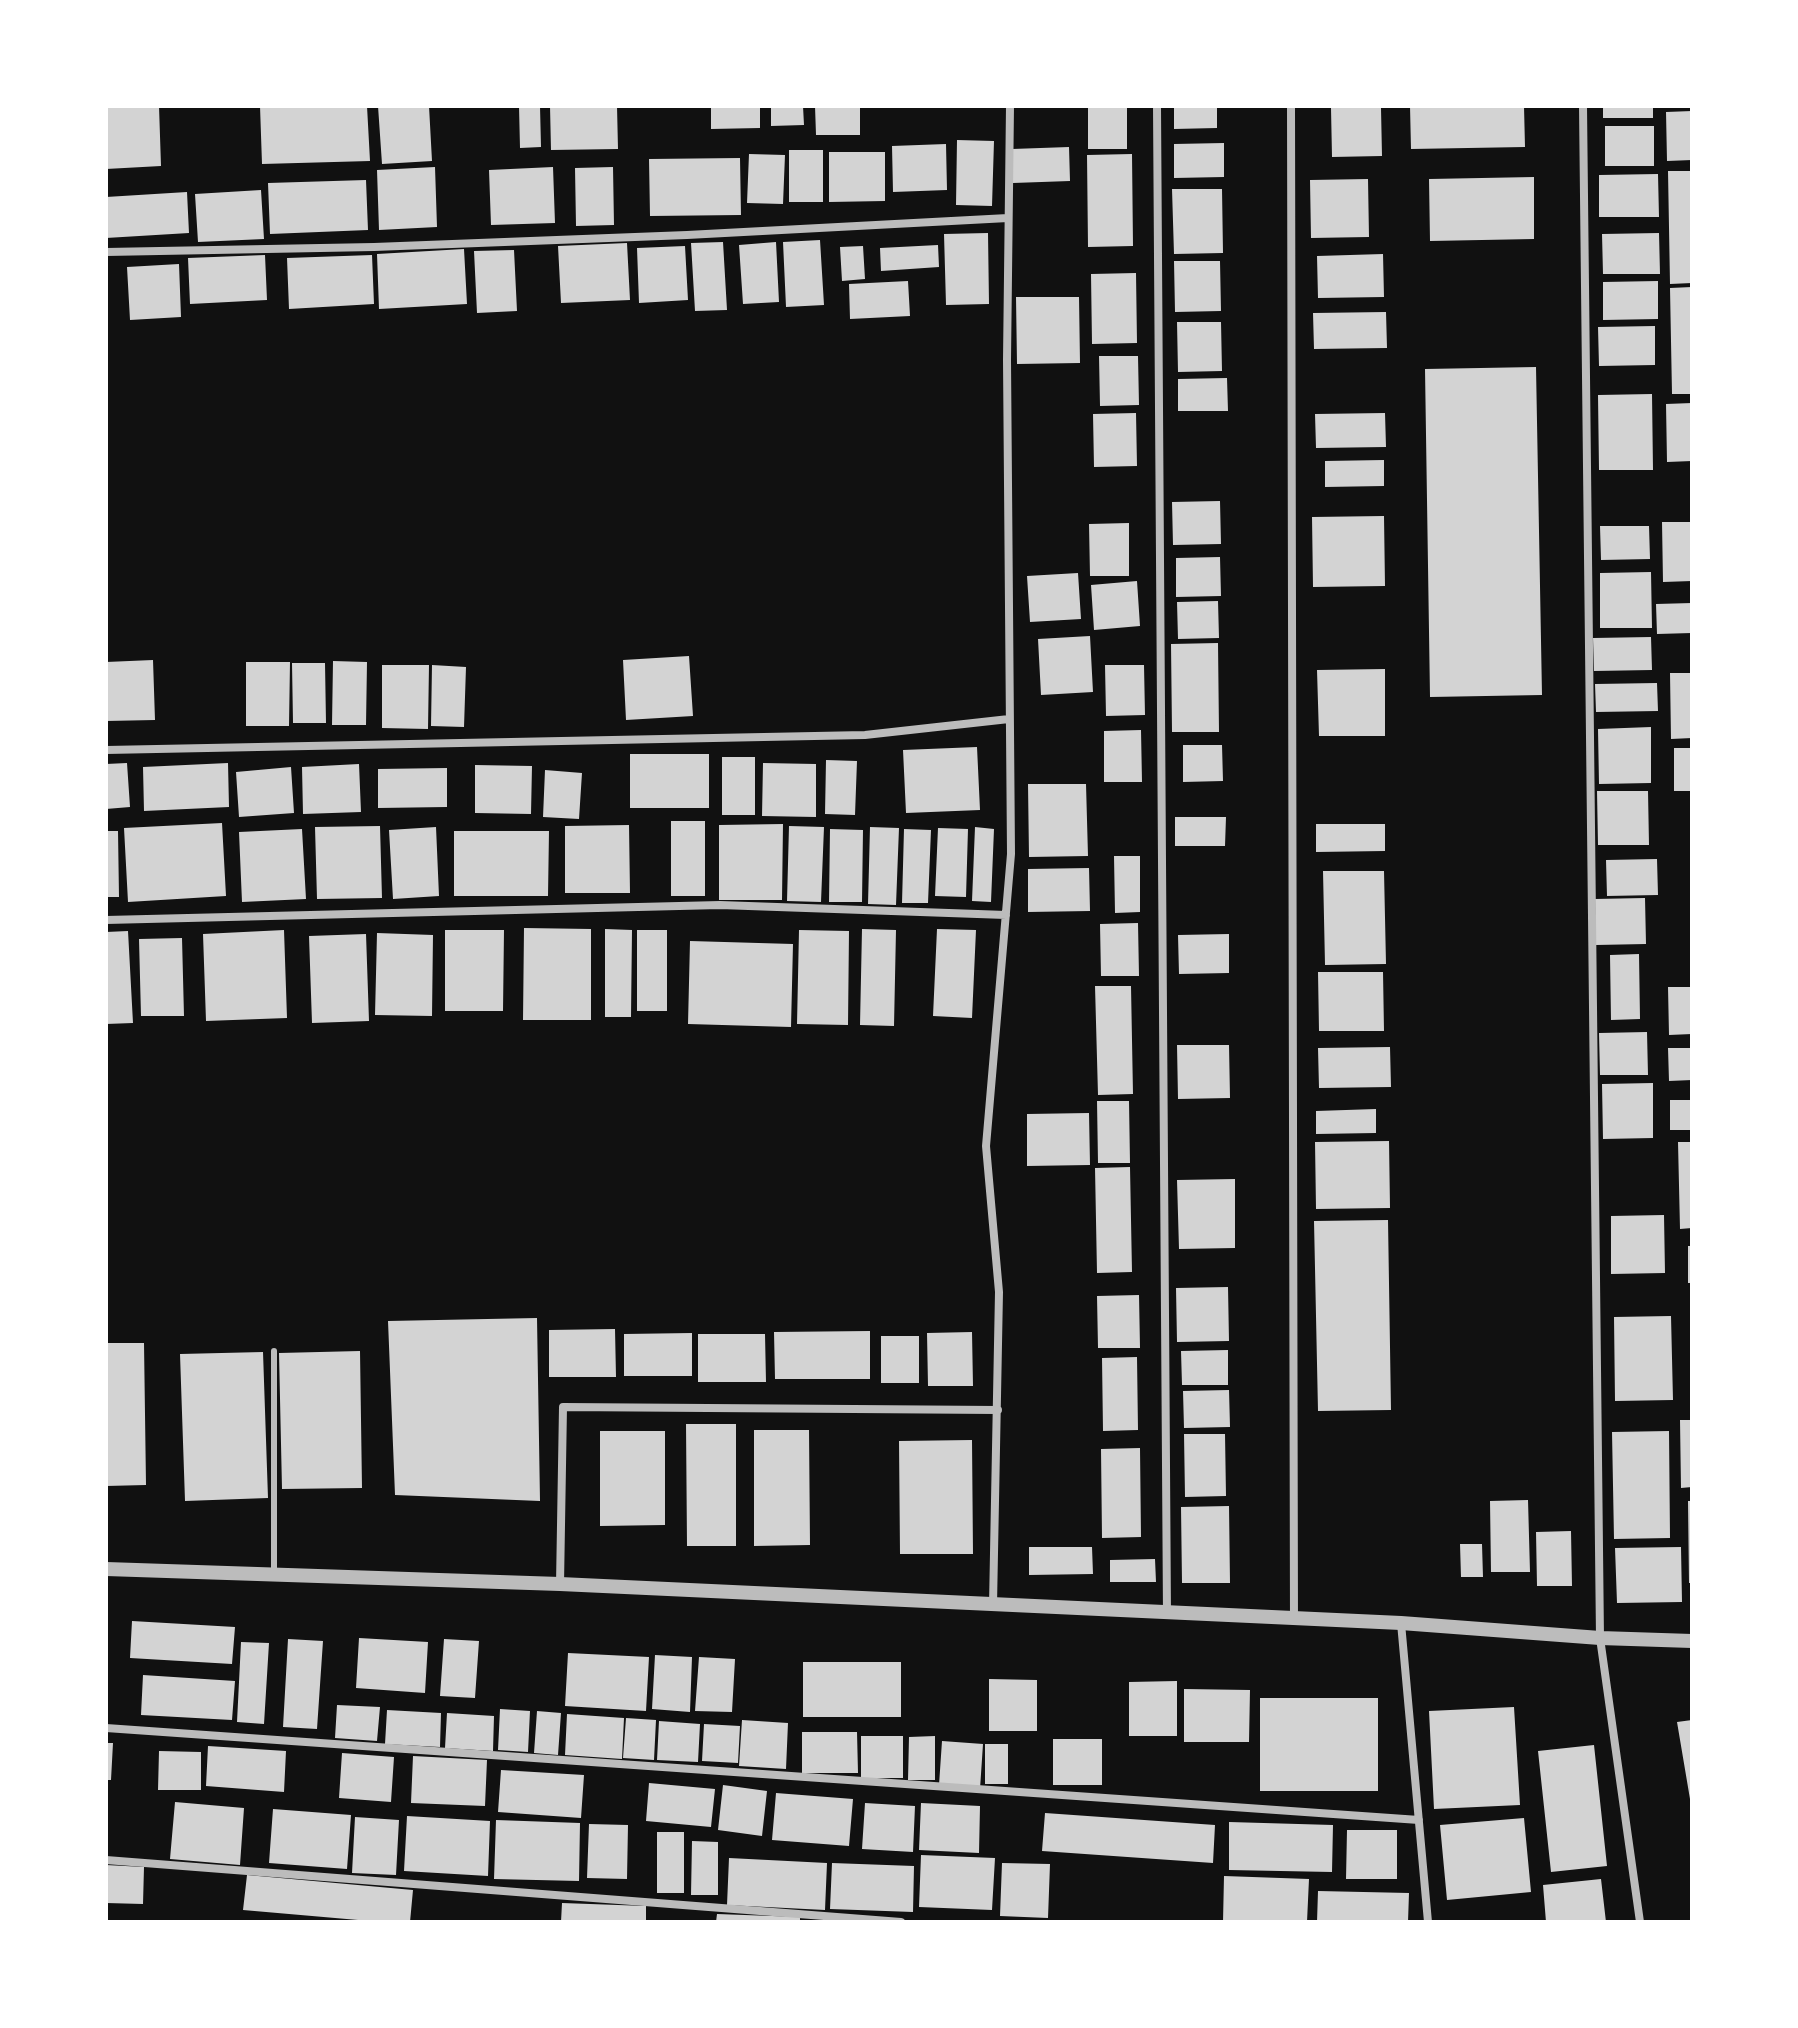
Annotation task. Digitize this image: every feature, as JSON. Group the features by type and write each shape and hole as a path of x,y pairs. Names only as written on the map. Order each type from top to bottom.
{"street":[{"path":"993,1605 999,1292 986,1146 1011,854 1010,106"},
{"path":"1157,106 1167,1613"},
{"path":"1291,106 1294,1620"},
{"path":"1583,106 1600,1638 1640,1922"},
{"path":"106,252 374,247 1008,218"},
{"path":"106,750 865,735 1009,719"},
{"path":"106,920 720,905 1006,915"},
{"path":"560,1584 563,1407 998,1410"},
{"path":"106,1569 560,1584 1401,1623 1600,1638 1692,1641"},
{"path":"1401,1623 1428,1922"},
{"path":"106,1728 1419,1820"},
{"path":"106,1860 901,1922"}],"lane":[{"path":"274,1351 274,1575"}],"building":[{"path":"106,106 159,106 161,166 106,169"},
{"path":"260,106 367,106 370,161 262,164"},
{"path":"378,106 429,106 432,161 382,164"},
{"path":"519,106 540,106 541,147 520,148"},
{"path":"550,106 617,106 618,149 551,150"},
{"path":"711,106 760,106 760,128 711,129"},
{"path":"771,106 803,106 804,125 771,126"},
{"path":"815,106 860,106 860,135 816,135"},
{"path":"1088,106 1127,106 1127,149 1088,149"},
{"path":"1174,106 1217,106 1217,128 1174,129"},
{"path":"1410,106 1524,106 1525,147 1411,149"},
{"path":"1603,106 1653,106 1653,118 1603,118"},
{"path":"1331,108 1381,108 1382,156 1332,157"},
{"path":"1692,111 1692,160 1667,161 1666,112"},
{"path":"1605,126 1654,126 1654,166 1605,166"},
{"path":"957,140 994,141 992,206 956,205"},
{"path":"1224,143 1224,177 1174,178 1174,144"},
{"path":"946,144 947,190 893,192 892,146"},
{"path":"1069,147 1070,181 1013,183 1012,149"},
{"path":"789,150 823,150 823,202 789,202"},
{"path":"829,152 885,152 885,201 829,202"},
{"path":"749,154 785,155 783,204 747,203"},
{"path":"1132,154 1133,246 1088,247 1087,155"},
{"path":"740,158 741,215 650,216 649,159"},
{"path":"435,167 437,227 379,230 377,170"},
{"path":"553,167 555,223 491,225 489,170"},
{"path":"613,167 614,225 576,226 575,168"},
{"path":"1668,171 1692,171 1692,283 1670,284"},
{"path":"1658,174 1659,217 1599,217 1599,175"},
{"path":"1534,177 1534,239 1430,241 1429,179"},
{"path":"1368,179 1369,237 1311,238 1310,180"},
{"path":"366,180 368,230 270,234 268,183"},
{"path":"1172,189 1222,189 1223,253 1174,254"},
{"path":"261,190 264,239 198,242 195,194"},
{"path":"187,192 189,233 106,238 106,197"},
{"path":"988,233 989,304 946,305 944,234"},
{"path":"1659,233 1660,274 1603,274 1602,234"},
{"path":"820,240 824,305 786,307 783,242"},
{"path":"723,242 727,310 695,311 691,243"},
{"path":"776,242 779,302 743,304 739,245"},
{"path":"627,243 630,300 561,303 558,246"},
{"path":"938,245 939,267 881,271 880,248"},
{"path":"685,246 688,300 639,303 637,248"},
{"path":"863,246 865,279 842,281 840,247"},
{"path":"464,249 467,304 379,309 377,254"},
{"path":"514,250 517,311 477,313 474,251"},
{"path":"1383,254 1384,297 1318,298 1317,256"},
{"path":"265,255 267,300 190,304 188,258"},
{"path":"372,255 374,304 289,309 287,258"},
{"path":"1174,261 1220,261 1221,311 1175,312"},
{"path":"179,264 181,317 130,320 127,267"},
{"path":"1136,273 1137,343 1092,344 1091,274"},
{"path":"908,281 910,316 850,319 849,284"},
{"path":"1658,281 1658,319 1603,320 1603,282"},
{"path":"1692,287 1692,394 1672,394 1670,288"},
{"path":"1016,297 1079,297 1080,363 1017,364"},
{"path":"1386,312 1387,348 1314,349 1313,313"},
{"path":"1177,322 1221,322 1222,371 1178,372"},
{"path":"1655,326 1655,365 1599,366 1598,327"},
{"path":"1099,356 1138,356 1139,405 1100,406"},
{"path":"1536,367 1542,695 1430,697 1425,369"},
{"path":"1227,378 1228,411 1178,411 1178,379"},
{"path":"1652,394 1653,470 1599,470 1598,395"},
{"path":"1692,403 1692,461 1667,462 1666,404"},
{"path":"1136,413 1137,466 1094,467 1093,414"},
{"path":"1385,413 1386,447 1316,448 1315,414"},
{"path":"1384,460 1384,486 1325,487 1325,461"},
{"path":"1220,501 1221,544 1173,545 1172,502"},
{"path":"1384,516 1385,586 1313,587 1312,517"},
{"path":"1662,522 1692,522 1692,581 1663,582"},
{"path":"1129,523 1129,576 1090,576 1089,524"},
{"path":"1600,526 1649,526 1650,559 1601,560"},
{"path":"1220,557 1221,596 1176,597 1176,558"},
{"path":"1651,572 1652,628 1600,628 1600,573"},
{"path":"1078,573 1081,619 1030,622 1027,576"},
{"path":"1137,581 1140,626 1094,630 1091,585"},
{"path":"1218,601 1219,638 1178,639 1177,602"},
{"path":"1692,603 1692,633 1657,634 1656,604"},
{"path":"1090,636 1093,692 1041,695 1038,639"},
{"path":"1651,637 1652,670 1594,671 1593,638"},
{"path":"1218,643 1219,732 1172,732 1171,644"},
{"path":"689,656 693,716 626,720 623,660"},
{"path":"153,660 155,720 106,721 106,662"},
{"path":"333,661 367,662 366,725 332,725"},
{"path":"246,662 290,662 289,726 246,726"},
{"path":"292,663 325,663 326,723 293,723"},
{"path":"382,665 429,665 428,729 382,728"},
{"path":"432,665 466,667 464,727 431,726"},
{"path":"1105,665 1144,665 1145,715 1106,716"},
{"path":"1385,669 1385,736 1319,736 1317,670"},
{"path":"1670,673 1692,673 1692,738 1671,739"},
{"path":"1657,683 1658,711 1596,712 1595,684"},
{"path":"1651,727 1651,783 1599,784 1598,729"},
{"path":"1141,730 1142,782 1104,782 1104,731"},
{"path":"1183,745 1222,745 1223,781 1183,782"},
{"path":"977,747 980,810 906,813 903,750"},
{"path":"1674,748 1692,748 1692,791 1674,791"},
{"path":"630,754 709,754 709,808 630,808"},
{"path":"722,757 755,757 755,815 722,815"},
{"path":"826,760 857,761 855,815 825,814"},
{"path":"127,763 130,807 106,809 106,764"},
{"path":"228,763 229,807 144,811 143,767"},
{"path":"763,763 816,764 816,817 762,816"},
{"path":"359,764 361,812 303,814 302,767"},
{"path":"475,765 532,766 531,814 475,813"},
{"path":"291,767 294,813 239,817 236,772"},
{"path":"447,768 447,807 378,808 378,769"},
{"path":"545,770 582,773 579,819 543,817"},
{"path":"1028,784 1086,784 1088,856 1029,857"},
{"path":"1597,791 1648,791 1649,845 1598,845"},
{"path":"1175,817 1226,817 1225,846 1175,846"},
{"path":"671,821 705,821 705,896 671,896"},
{"path":"222,823 226,896 128,902 124,828"},
{"path":"783,824 782,900 719,900 719,825"},
{"path":"1316,824 1385,824 1385,851 1316,852"},
{"path":"629,825 630,893 565,893 565,826"},
{"path":"380,826 382,898 317,899 315,827"},
{"path":"789,826 824,827 821,902 787,901"},
{"path":"436,827 439,896 393,899 389,830"},
{"path":"870,827 899,828 896,905 868,904"},
{"path":"975,827 994,829 991,902 972,901"},
{"path":"938,828 968,829 966,897 935,896"},
{"path":"302,829 306,899 242,902 239,832"},
{"path":"830,829 863,830 862,902 829,902"},
{"path":"904,829 931,830 928,903 902,903"},
{"path":"106,831 118,831 119,897 106,897"},
{"path":"454,831 549,831 548,896 454,896"},
{"path":"1114,856 1140,856 1140,912 1115,913"},
{"path":"1657,859 1658,895 1607,896 1606,860"},
{"path":"1089,868 1090,911 1028,912 1028,869"},
{"path":"1323,871 1384,871 1386,964 1325,965"},
{"path":"1645,898 1646,944 1596,945 1595,899"},
{"path":"1138,923 1139,976 1101,976 1100,924"},
{"path":"524,928 591,929 591,1020 523,1020"},
{"path":"605,929 632,930 631,1017 605,1017"},
{"path":"862,929 896,930 894,1026 860,1025"},
{"path":"937,929 976,930 972,1018 933,1016"},
{"path":"284,930 287,1018 206,1021 203,934"},
{"path":"445,930 504,930 503,1011 445,1011"},
{"path":"637,930 667,930 667,1011 637,1011"},
{"path":"799,930 849,931 848,1025 797,1024"},
{"path":"128,931 133,1023 106,1024 106,932"},
{"path":"377,933 433,935 432,1016 375,1015"},
{"path":"366,934 369,1021 312,1023 309,936"},
{"path":"1229,934 1229,973 1179,974 1178,935"},
{"path":"182,938 184,1016 141,1016 139,939"},
{"path":"690,941 793,944 791,1027 688,1024"},
{"path":"1639,954 1640,1019 1611,1020 1610,955"},
{"path":"1318,972 1383,972 1384,1031 1319,1031"},
{"path":"1095,986 1131,986 1133,1094 1098,1095"},
{"path":"1668,987 1692,987 1692,1034 1669,1035"},
{"path":"1647,1032 1648,1075 1600,1075 1599,1033"},
{"path":"1177,1045 1229,1045 1230,1098 1178,1099"},
{"path":"1390,1047 1391,1087 1319,1088 1318,1048"},
{"path":"1668,1048 1692,1048 1692,1080 1669,1081"},
{"path":"1653,1083 1653,1138 1603,1139 1602,1084"},
{"path":"1670,1100 1692,1100 1692,1130 1670,1130"},
{"path":"1097,1101 1129,1101 1130,1163 1098,1163"},
{"path":"1376,1109 1376,1133 1316,1134 1316,1111"},
{"path":"1089,1113 1090,1165 1027,1166 1027,1114"},
{"path":"1389,1141 1390,1208 1316,1209 1315,1142"},
{"path":"1678,1142 1692,1142 1692,1228 1680,1229"},
{"path":"1130,1167 1132,1272 1097,1273 1095,1168"},
{"path":"1235,1179 1235,1248 1179,1249 1177,1180"},
{"path":"1664,1215 1665,1273 1611,1274 1611,1216"},
{"path":"1388,1220 1391,1410 1318,1411 1314,1221"},
{"path":"1688,1246 1692,1246 1692,1283 1688,1283"},
{"path":"1228,1287 1229,1341 1177,1342 1176,1288"},
{"path":"1139,1295 1140,1348 1098,1348 1097,1296"},
{"path":"1671,1316 1673,1400 1615,1401 1614,1317"},
{"path":"537,1318 540,1501 395,1495 388,1321"},
{"path":"615,1329 616,1377 549,1377 549,1330"},
{"path":"870,1331 870,1379 775,1379 774,1332"},
{"path":"972,1332 973,1386 928,1386 927,1333"},
{"path":"692,1333 692,1376 624,1376 624,1334"},
{"path":"698,1334 765,1334 766,1382 698,1382"},
{"path":"881,1336 919,1336 919,1383 881,1383"},
{"path":"106,1343 144,1343 146,1485 106,1486"},
{"path":"1228,1350 1228,1385 1182,1385 1181,1351"},
{"path":"360,1351 362,1488 282,1489 279,1353"},
{"path":"263,1352 268,1498 185,1501 180,1354"},
{"path":"1137,1357 1138,1430 1103,1431 1102,1358"},
{"path":"1229,1390 1230,1427 1184,1428 1183,1391"},
{"path":"1680,1420 1692,1420 1692,1487 1681,1488"},
{"path":"686,1424 736,1424 736,1546 687,1546"},
{"path":"754,1430 809,1430 810,1545 754,1546"},
{"path":"600,1431 665,1431 665,1525 600,1526"},
{"path":"1669,1431 1670,1538 1614,1539 1612,1432"},
{"path":"1184,1434 1225,1434 1226,1496 1185,1497"},
{"path":"972,1440 973,1554 900,1554 899,1441"},
{"path":"1140,1448 1141,1537 1102,1538 1101,1449"},
{"path":"1528,1500 1530,1572 1491,1572 1490,1501"},
{"path":"1688,1501 1692,1501 1692,1583 1689,1583"},
{"path":"1229,1506 1230,1583 1182,1583 1181,1507"},
{"path":"1571,1531 1572,1586 1537,1586 1536,1532"},
{"path":"1460,1544 1482,1544 1483,1577 1461,1577"},
{"path":"1029,1547 1092,1547 1093,1574 1029,1575"},
{"path":"1681,1547 1682,1602 1617,1603 1615,1548"},
{"path":"1155,1559 1156,1582 1110,1582 1110,1560"},
{"path":"132,1621 235,1627 232,1664 130,1658"},
{"path":"359,1638 428,1642 425,1693 356,1688"},
{"path":"288,1639 323,1641 317,1729 283,1727"},
{"path":"444,1639 479,1641 475,1698 440,1696"},
{"path":"241,1642 269,1643 264,1724 237,1722"},
{"path":"568,1653 649,1657 646,1711 565,1706"},
{"path":"655,1655 692,1657 690,1712 652,1709"},
{"path":"699,1657 735,1659 732,1712 695,1711"},
{"path":"803,1662 901,1662 901,1717 803,1717"},
{"path":"143,1675 235,1681 232,1720 141,1715"},
{"path":"989,1679 1037,1680 1037,1731 989,1731"},
{"path":"1177,1681 1177,1736 1129,1736 1129,1682"},
{"path":"1184,1689 1250,1690 1249,1742 1184,1742"},
{"path":"1260,1698 1378,1698 1378,1791 1260,1791"},
{"path":"337,1705 380,1707 377,1741 335,1738"},
{"path":"1514,1707 1520,1805 1434,1809 1429,1711"},
{"path":"500,1709 530,1711 528,1752 498,1750"},
{"path":"387,1710 441,1713 440,1747 385,1744"},
{"path":"537,1711 561,1713 558,1755 534,1753"},
{"path":"447,1713 494,1716 493,1751 445,1748"},
{"path":"567,1714 624,1718 622,1759 565,1755"},
{"path":"626,1718 656,1720 654,1760 623,1758"},
{"path":"742,1720 788,1723 786,1769 739,1766"},
{"path":"1692,1720 1692,1799 1690,1799 1677,1722"},
{"path":"659,1721 700,1724 698,1762 657,1760"},
{"path":"704,1724 740,1726 738,1763 702,1761"},
{"path":"802,1732 857,1732 858,1773 802,1773"},
{"path":"861,1736 903,1736 903,1778 861,1778"},
{"path":"935,1736 935,1780 908,1780 909,1737"},
{"path":"1053,1739 1102,1739 1102,1785 1053,1785"},
{"path":"942,1741 983,1744 980,1789 939,1785"},
{"path":"106,1743 113,1743 111,1780 106,1780"},
{"path":"985,1744 1008,1744 1008,1784 985,1784"},
{"path":"1594,1745 1607,1866 1551,1872 1538,1751"},
{"path":"208,1746 286,1751 284,1792 206,1786"},
{"path":"159,1751 201,1752 201,1790 158,1790"},
{"path":"342,1753 394,1757 391,1802 339,1798"},
{"path":"413,1756 487,1760 485,1806 411,1803"},
{"path":"501,1770 584,1775 581,1818 498,1812"},
{"path":"649,1783 715,1789 711,1827 646,1821"},
{"path":"723,1785 767,1791 762,1836 718,1830"},
{"path":"776,1793 853,1799 849,1846 772,1840"},
{"path":"175,1802 244,1808 240,1865 170,1859"},
{"path":"865,1803 915,1806 913,1852 862,1849"},
{"path":"921,1803 980,1806 979,1853 919,1850"},
{"path":"273,1809 351,1815 347,1869 269,1863"},
{"path":"1045,1813 1215,1825 1213,1863 1042,1851"},
{"path":"407,1816 490,1821 488,1876 404,1871"},
{"path":"355,1817 399,1820 396,1875 352,1873"},
{"path":"1524,1818 1531,1892 1447,1900 1440,1825"},
{"path":"496,1820 580,1823 579,1881 494,1879"},
{"path":"1229,1822 1333,1825 1332,1872 1229,1870"},
{"path":"589,1824 628,1825 627,1879 587,1878"},
{"path":"1347,1830 1397,1830 1397,1879 1346,1879"},
{"path":"657,1832 684,1832 684,1893 657,1893"},
{"path":"692,1841 718,1842 718,1895 691,1895"},
{"path":"921,1855 995,1858 992,1910 919,1907"},
{"path":"729,1858 827,1863 825,1910 727,1905"},
{"path":"832,1863 914,1866 913,1912 830,1909"},
{"path":"1002,1863 1050,1864 1048,1918 1000,1916"},
{"path":"106,1865 144,1867 143,1904 106,1903"},
{"path":"247,1875 413,1890 410,1922 243,1910"},
{"path":"1224,1876 1309,1879 1307,1922 1223,1922"},
{"path":"1601,1879 1606,1922 1546,1922 1543,1885"},
{"path":"1318,1891 1409,1893 1408,1922 1317,1922"},
{"path":"562,1903 646,1906 646,1922 561,1922"},
{"path":"717,1914 800,1917 800,1922 716,1922"}]}
